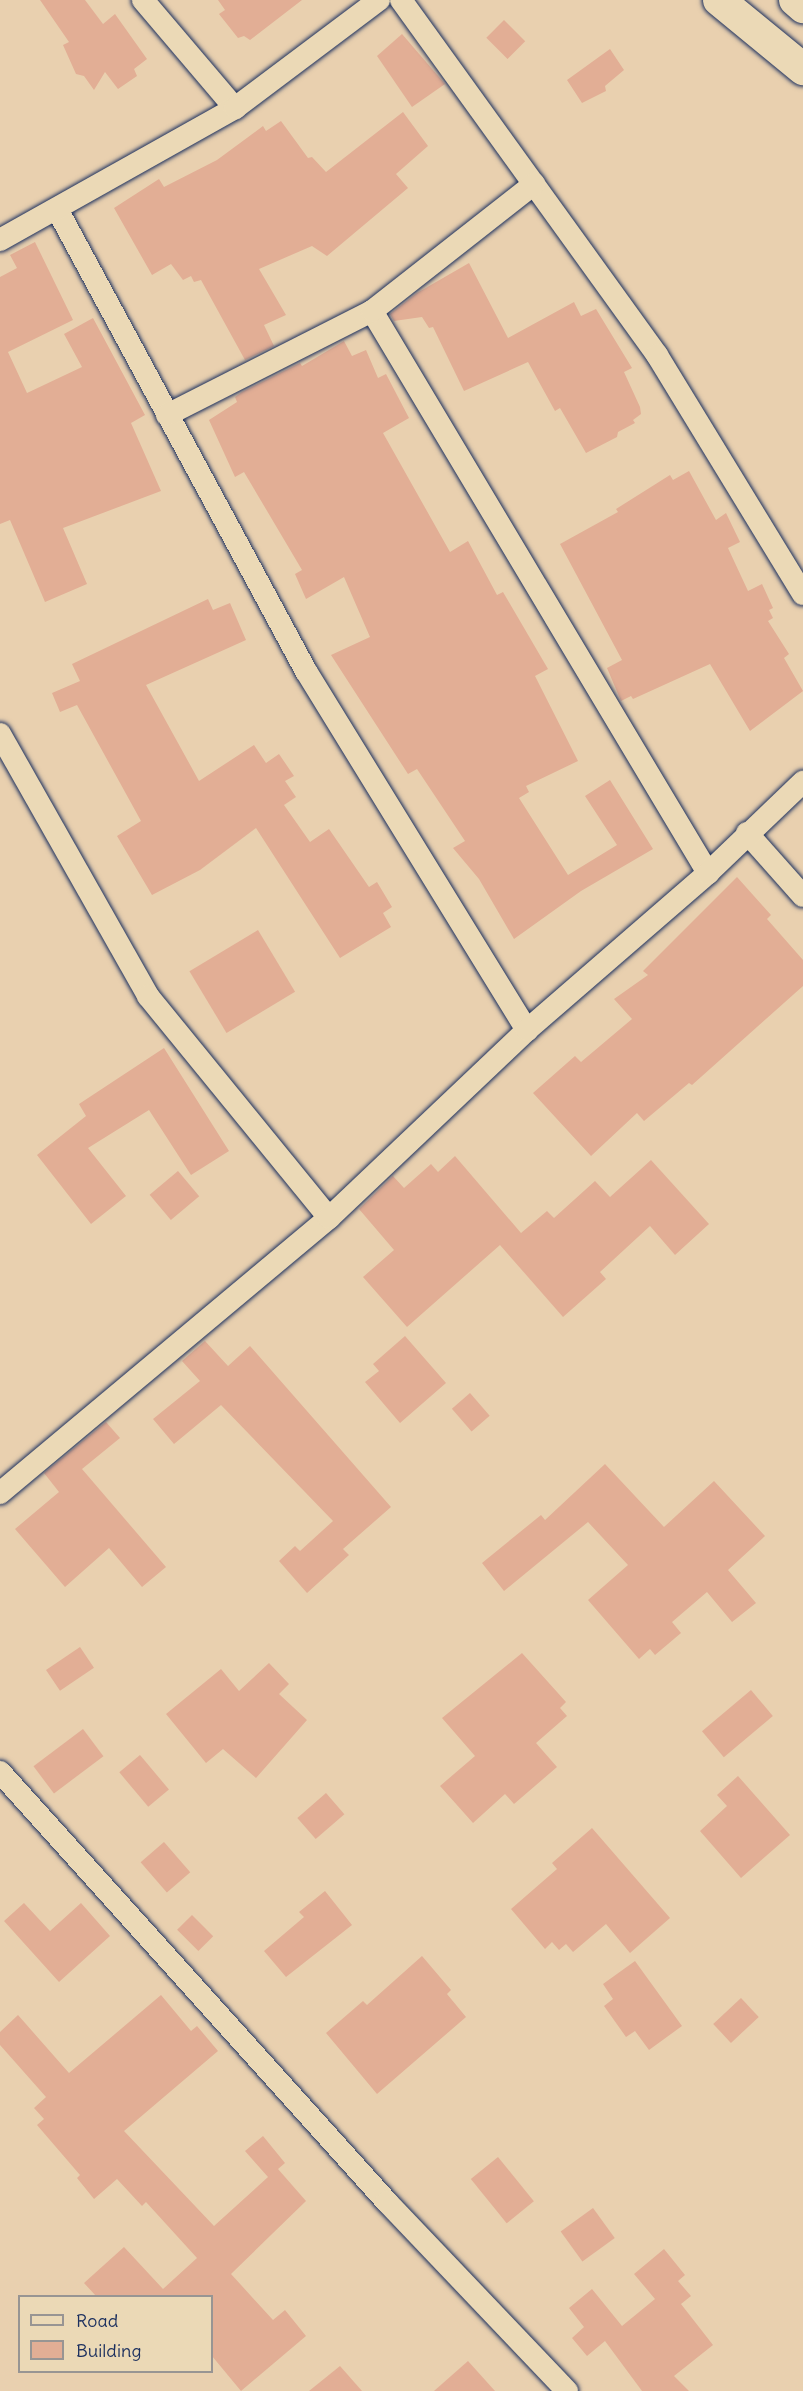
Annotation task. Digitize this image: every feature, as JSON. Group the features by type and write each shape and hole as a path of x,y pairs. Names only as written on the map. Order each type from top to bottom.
{"main road":[{"path":"719,0 803,69"},
{"path":"795,0 803,7"}],"street":[{"path":"143,0 235,108"},
{"path":"0,240 235,108 379,0"},
{"path":"401,0 657,355 803,594"},
{"path":"166,415 372,310 534,184"},
{"path":"57,209 166,415 306,670 527,1030"},
{"path":"372,310 708,873"},
{"path":"0,734 148,996 329,1218"},
{"path":"0,1493 329,1218 527,1030 708,873 803,782"},
{"path":"747,834 803,896"},
{"path":"0,1772 387,2202 567,2391"}],"building":[{"path":"40,0 85,0 103,24 115,14 147,59 134,69 137,76 118,89 105,72 94,90 84,76 76,74 63,45 69,42"},
{"path":"218,0 302,0 250,40 244,36 238,38 219,14 225,10"},
{"path":"504,20 525,41 508,59 486,38"},
{"path":"402,34 445,84 412,107 377,56"},
{"path":"610,49 624,70 605,86 606,91 582,103 567,80"},
{"path":"403,112 428,146 396,174 408,188 327,256 312,246 259,269 286,315 264,325 274,346 245,360 201,280 194,282 191,276 183,280 171,264 152,275 114,208 159,179 164,187 217,160 263,126 266,131 281,121 308,158 312,157 326,172"},
{"path":"35,242 73,320 8,352 27,393 82,367 64,334 93,318 145,415 131,423 161,491 63,528 87,584 45,602 10,520 0,524 0,277 17,268 10,255"},
{"path":"469,263 508,338 574,302 581,316 596,309 632,368 624,372 640,407 641,414 633,420 635,423 618,432 617,437 586,453 560,408 555,411 528,362 464,391 433,327 429,328 422,317 394,321 390,314 417,293"},
{"path":"344,341 352,356 366,350 378,378 386,374 409,418 383,433 450,552 468,541 497,595 503,592 548,669 535,676 578,761 526,786 529,792 519,798 568,875 617,845 585,796 610,780 653,849 581,891 514,939 479,879 453,848 465,841 417,769 408,774 331,655 370,637 344,577 306,599 295,574 302,570 244,472 235,477 209,420 237,402 235,397 242,392 300,363 302,366"},
{"path":"689,471 716,520 726,513 740,542 728,548 748,591 762,584 773,608 769,610 773,618 768,621 789,654 784,658 803,691 750,731 710,664 633,699 631,696 621,701 607,668 622,660 560,544 618,512 616,509 670,475 673,480"},
{"path":"208,599 213,610 230,603 246,640 146,685 199,781 254,745 266,763 279,754 294,776 285,781 296,797 284,805 310,842 329,829 369,887 377,882 392,907 383,913 391,927 340,958 256,828 200,870 152,895 117,836 141,821 77,705 60,712 52,693 80,681 72,664"},
{"path":"737,877 771,915 767,919 803,960 803,986 692,1085 689,1083 644,1121 637,1113 591,1156 533,1093 575,1056 581,1062 632,1019 614,999 648,975 643,971"},
{"path":"258,930 295,992 227,1033 189,971"},
{"path":"164,1048 229,1151 191,1175 149,1110 88,1148 126,1196 91,1224 37,1155 86,1116 79,1104"},
{"path":"455,1156 521,1233 547,1211 554,1218 595,1181 610,1197 651,1160 709,1224 675,1255 650,1226 600,1272 606,1279 563,1317 500,1245 407,1327 363,1277 394,1250 359,1209 393,1176 404,1188 431,1164 438,1172"},
{"path":"178,1171 199,1196 171,1220 150,1195"},
{"path":"405,1336 446,1383 400,1423 365,1382 379,1371 373,1364"},
{"path":"205,1341 228,1366 250,1346 391,1507 343,1549 349,1555 307,1593 279,1561 295,1546 300,1551 333,1521 221,1405 174,1444 153,1419 200,1381 182,1361"},
{"path":"470,1393 490,1416 472,1431 452,1409"},
{"path":"106,1422 120,1438 82,1469 166,1567 142,1587 109,1548 65,1587 15,1529 59,1492 44,1473"},
{"path":"605,1464 664,1527 714,1481 765,1536 728,1570 756,1603 732,1622 707,1592 672,1622 681,1633 655,1655 650,1649 639,1659 588,1600 628,1565 588,1522 504,1591 482,1563 541,1515 545,1520"},
{"path":"80,1647 94,1668 60,1691 46,1670"},
{"path":"522,1653 566,1702 560,1708 567,1716 536,1743 557,1767 514,1804 505,1794 473,1823 440,1786 475,1756 442,1718"},
{"path":"269,1663 289,1684 279,1694 307,1720 256,1778 223,1749 206,1763 166,1714 221,1669 239,1691"},
{"path":"751,1690 773,1716 724,1757 702,1731"},
{"path":"83,1729 103,1756 54,1793 33,1766"},
{"path":"140,1755 169,1789 148,1807 119,1772"},
{"path":"738,1776 790,1835 741,1878 700,1831 727,1806 717,1795"},
{"path":"326,1793 344,1814 316,1839 297,1818"},
{"path":"592,1828 670,1918 630,1953 606,1924 573,1952 566,1944 559,1950 552,1942 545,1949 511,1909 557,1869 552,1863"},
{"path":"164,1842 190,1872 167,1893 141,1862"},
{"path":"325,1891 352,1925 286,1977 264,1951 304,1917 299,1912"},
{"path":"24,1903 50,1931 81,1903 110,1936 59,1982 4,1921"},
{"path":"192,1915 213,1936 198,1951 177,1930"},
{"path":"422,1956 451,1990 447,1994 466,2017 377,2094 326,2033 363,2001 367,2005"},
{"path":"635,1961 682,2026 649,2050 635,2031 626,2037 604,2006 613,1999 603,1984"},
{"path":"161,1995 191,2031 197,2026 218,2051 124,2131 214,2226 268,2177 245,2151 263,2136 285,2163 278,2169 306,2201 231,2274 273,2320 285,2310 306,2336 241,2391 213,2357 213,2295 95,2295 84,2283 124,2247 163,2289 197,2258 146,2202 142,2206 117,2179 94,2199 77,2178 80,2175 37,2125 44,2119 34,2108 46,2097 0,2045 0,2032 18,2015 69,2073"},
{"path":"741,1998 759,2017 731,2043 713,2024"},
{"path":"498,2157 534,2201 507,2223 471,2179"},
{"path":"593,2208 615,2238 582,2261 561,2232"},
{"path":"664,2249 685,2275 678,2281 691,2296 681,2304 713,2345 674,2376 689,2391 642,2391 605,2341 587,2356 572,2338 584,2327 569,2308 592,2289 622,2326 655,2299 634,2274"},
{"path":"468,2361 495,2391 434,2391"},
{"path":"340,2366 362,2391 309,2391"}]}
